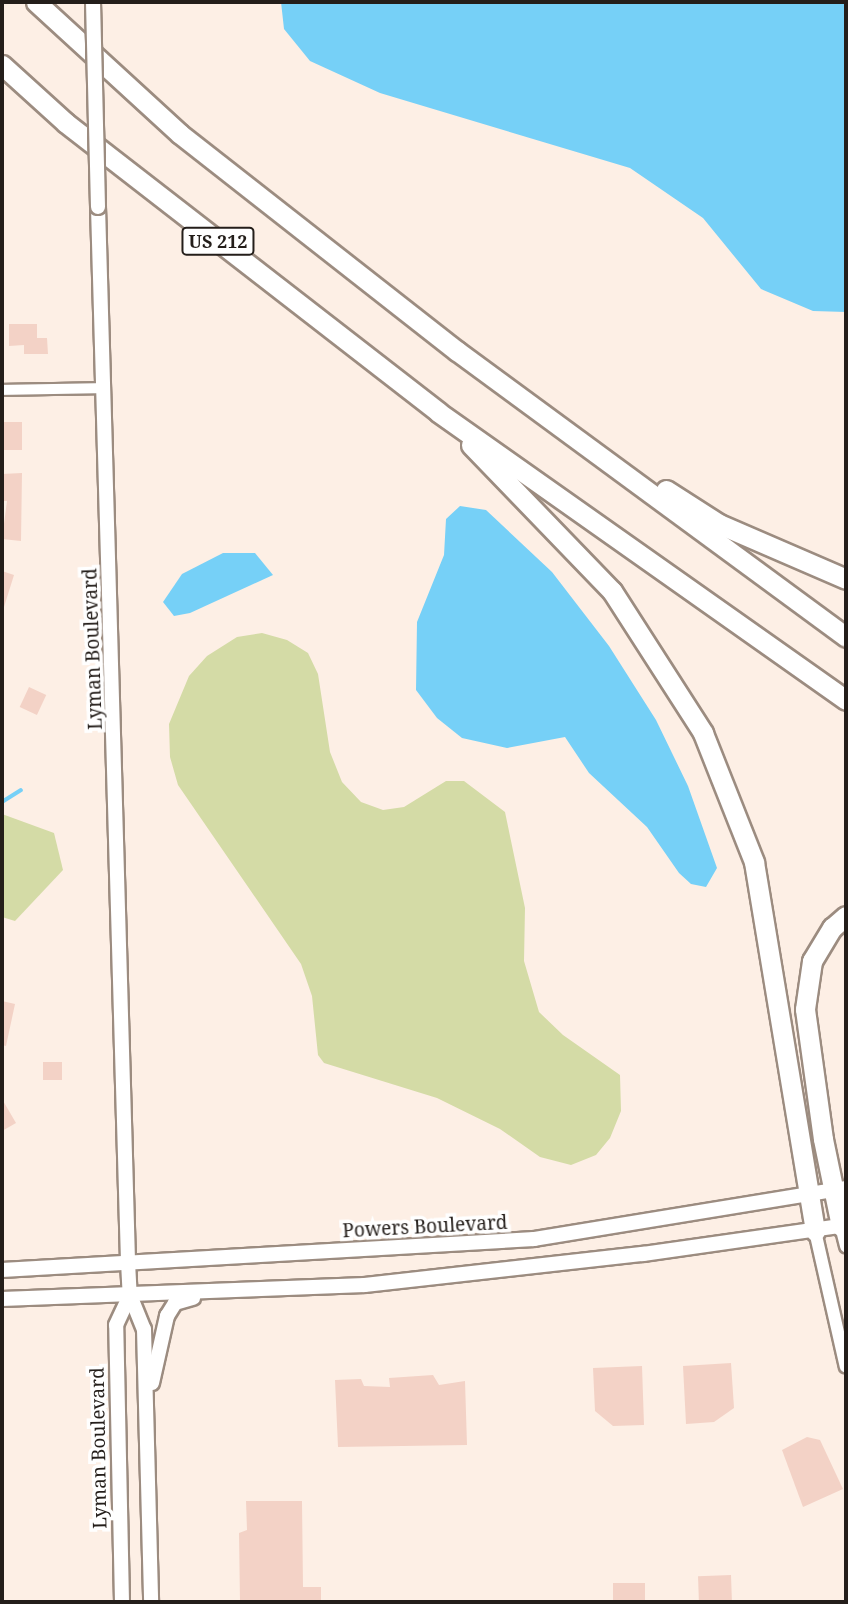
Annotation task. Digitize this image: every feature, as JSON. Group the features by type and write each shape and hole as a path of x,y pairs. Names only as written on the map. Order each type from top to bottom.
{"highway":[{"name":"US 212","path":"36,2 180,134 457,351 846,637"},
{"name":"US 212","path":"2,65 66,123 438,412 846,700"},
{"path":"457,351 719,524 846,579"},
{"path":"438,412 612,591 703,733 754,862 815,1231"},
{"path":"844,1225 806,1009 812,961 832,928 846,916"}],"main road":[{"name":"Lyman Boulevard","path":"93,2 128,1262 130,1295 144,1329 152,1602"},
{"name":"Powers Boulevard","path":"2,1270 534,1239 839,1189"},
{"path":"2,1299 222,1292 379,1283 815,1231 844,1225"},
{"path":"146,1419 167,1316 175,1303 222,1292"},
{"name":"Lyman Boulevard","path":"122,1602 116,1325 130,1295"}],"street":[{"path":"2,390 104,388"},
{"path":"844,1225 846,1246"},
{"path":"815,1231 846,1367"}],"green space":[{"path":"262,633 287,640 308,653 318,674 330,752 342,782 361,802 383,810 404,807 446,781 464,781 505,812 525,908 524,961 539,1012 563,1035 620,1075 621,1111 610,1138 596,1155 571,1165 540,1157 500,1129 437,1098 324,1063 318,1055 312,996 301,964 178,785 170,757 169,724 189,676 207,656 237,637"},
{"path":"2,814 54,833 63,870 15,921 2,917"}],"water":[{"path":"281,2 846,2 846,312 813,311 761,289 703,218 630,168 380,93 310,61 284,29"},
{"path":"460,506 486,510 552,572 609,646 656,720 688,786 717,868 706,887 691,884 679,873 647,827 589,773 565,737 507,748 462,738 437,718 416,690 417,622 444,555 446,519"},
{"path":"223,553 255,553 273,575 190,613 174,616 163,602 182,574"}],"building":[{"path":"9,324 37,324 37,338 47,338 48,354 24,354 24,345 9,346"},
{"path":"2,422 22,422 22,450 2,450"},
{"path":"22,473 21,541 2,539 7,501 2,501 2,474"},
{"path":"2,571 14,575 4,607 2,607"},
{"path":"29,687 46,695 37,715 20,707"},
{"path":"2,1001 15,1004 6,1046 2,1045"},
{"path":"43,1062 62,1062 62,1080 43,1080"},
{"path":"2,1099 16,1123 2,1131"},
{"path":"731,1363 734,1408 714,1422 686,1424 683,1366"},
{"path":"642,1366 644,1425 613,1426 595,1411 593,1368"},
{"path":"433,1375 439,1385 465,1381 467,1445 338,1447 335,1380 361,1379 364,1386 390,1387 389,1378"},
{"path":"807,1437 820,1440 843,1489 803,1507 782,1450"},
{"path":"246,1501 302,1501 303,1587 321,1587 321,1602 240,1602 239,1533 247,1530"},
{"path":"731,1575 732,1602 699,1602 698,1576"},
{"path":"613,1583 645,1583 645,1602 613,1602"}],"waterway":[{"path":"2,802 21,790"}]}
